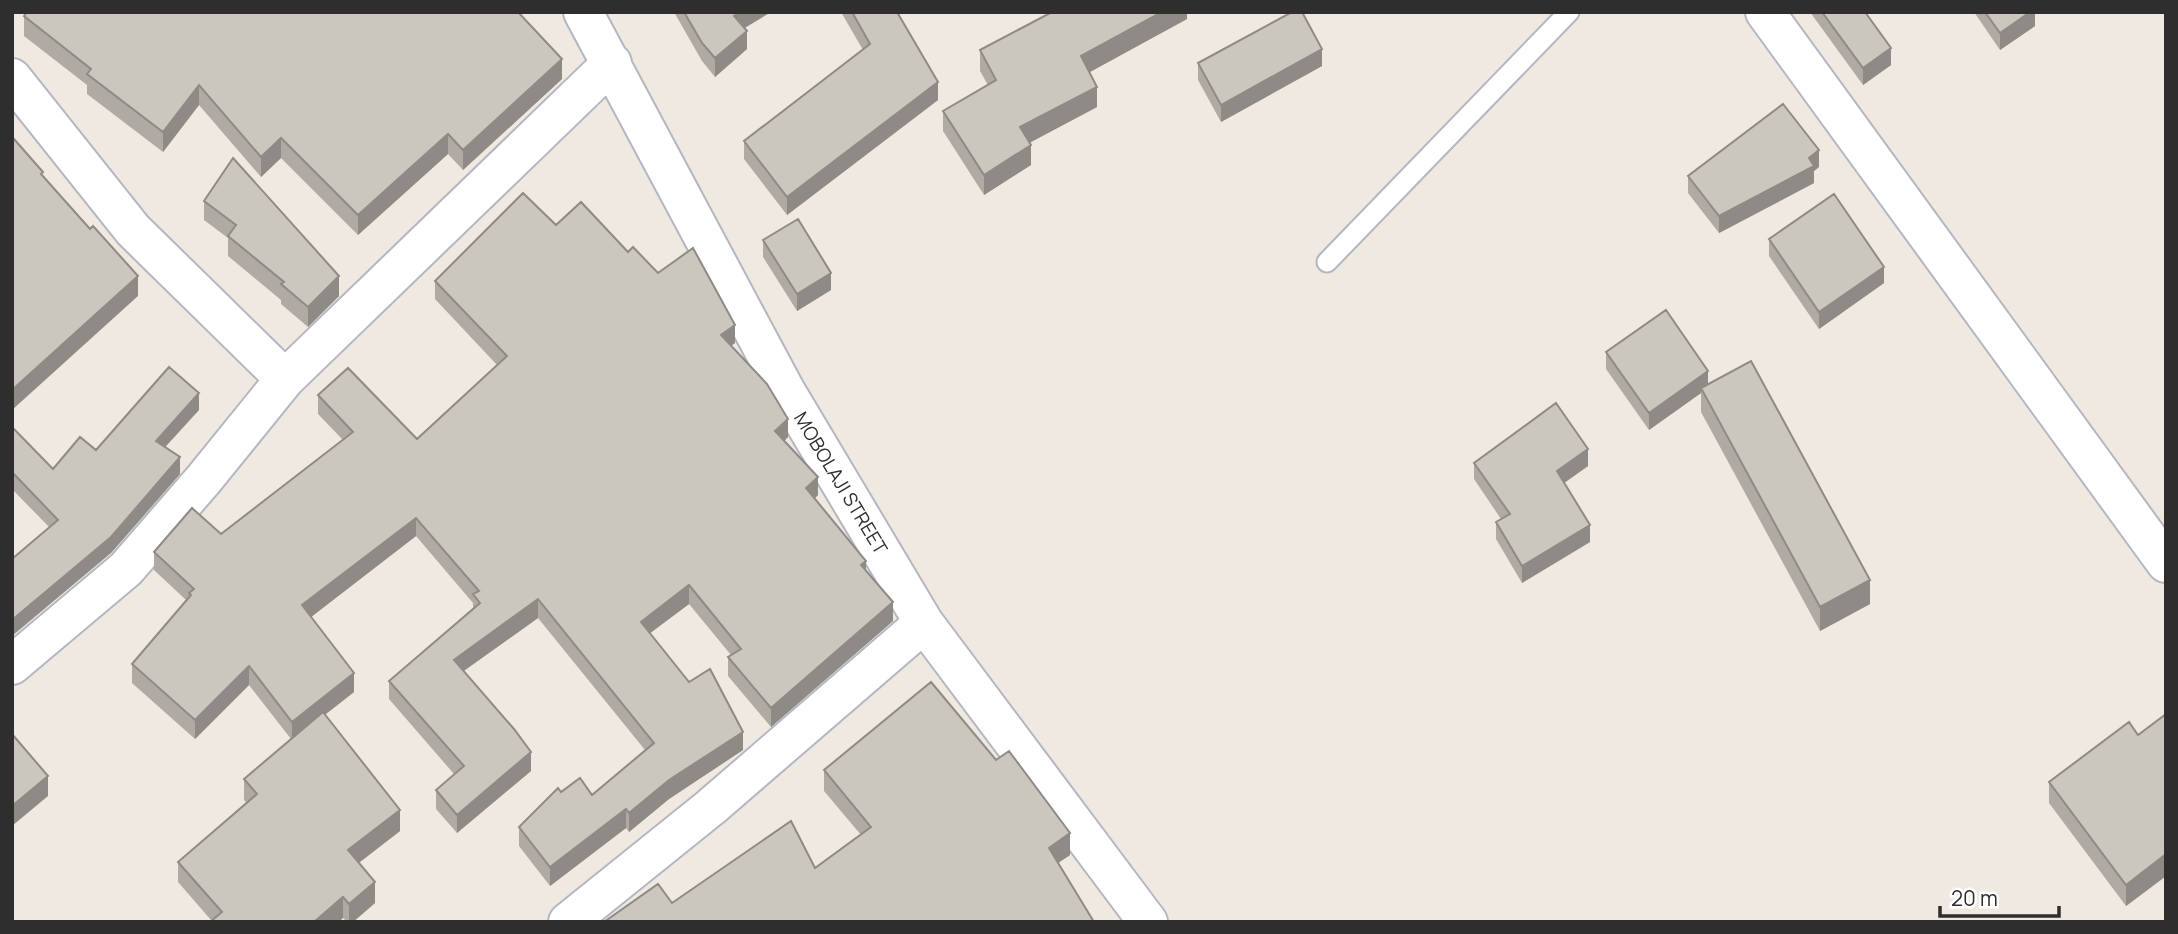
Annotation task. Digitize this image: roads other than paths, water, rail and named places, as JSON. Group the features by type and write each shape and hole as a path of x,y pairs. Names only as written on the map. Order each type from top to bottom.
{"street":[{"name":"MOBOLAJI STREET","path":"583,12 785,390 924,623 1148,922"},
{"path":"1765,12 2166,563"},
{"path":"12,665 125,569 204,479 285,379 611,63"},
{"path":"12,78 132,230 285,379"},
{"path":"568,922 711,807 924,623"}],"lane":[{"path":"1328,262 1569,12"}]}
